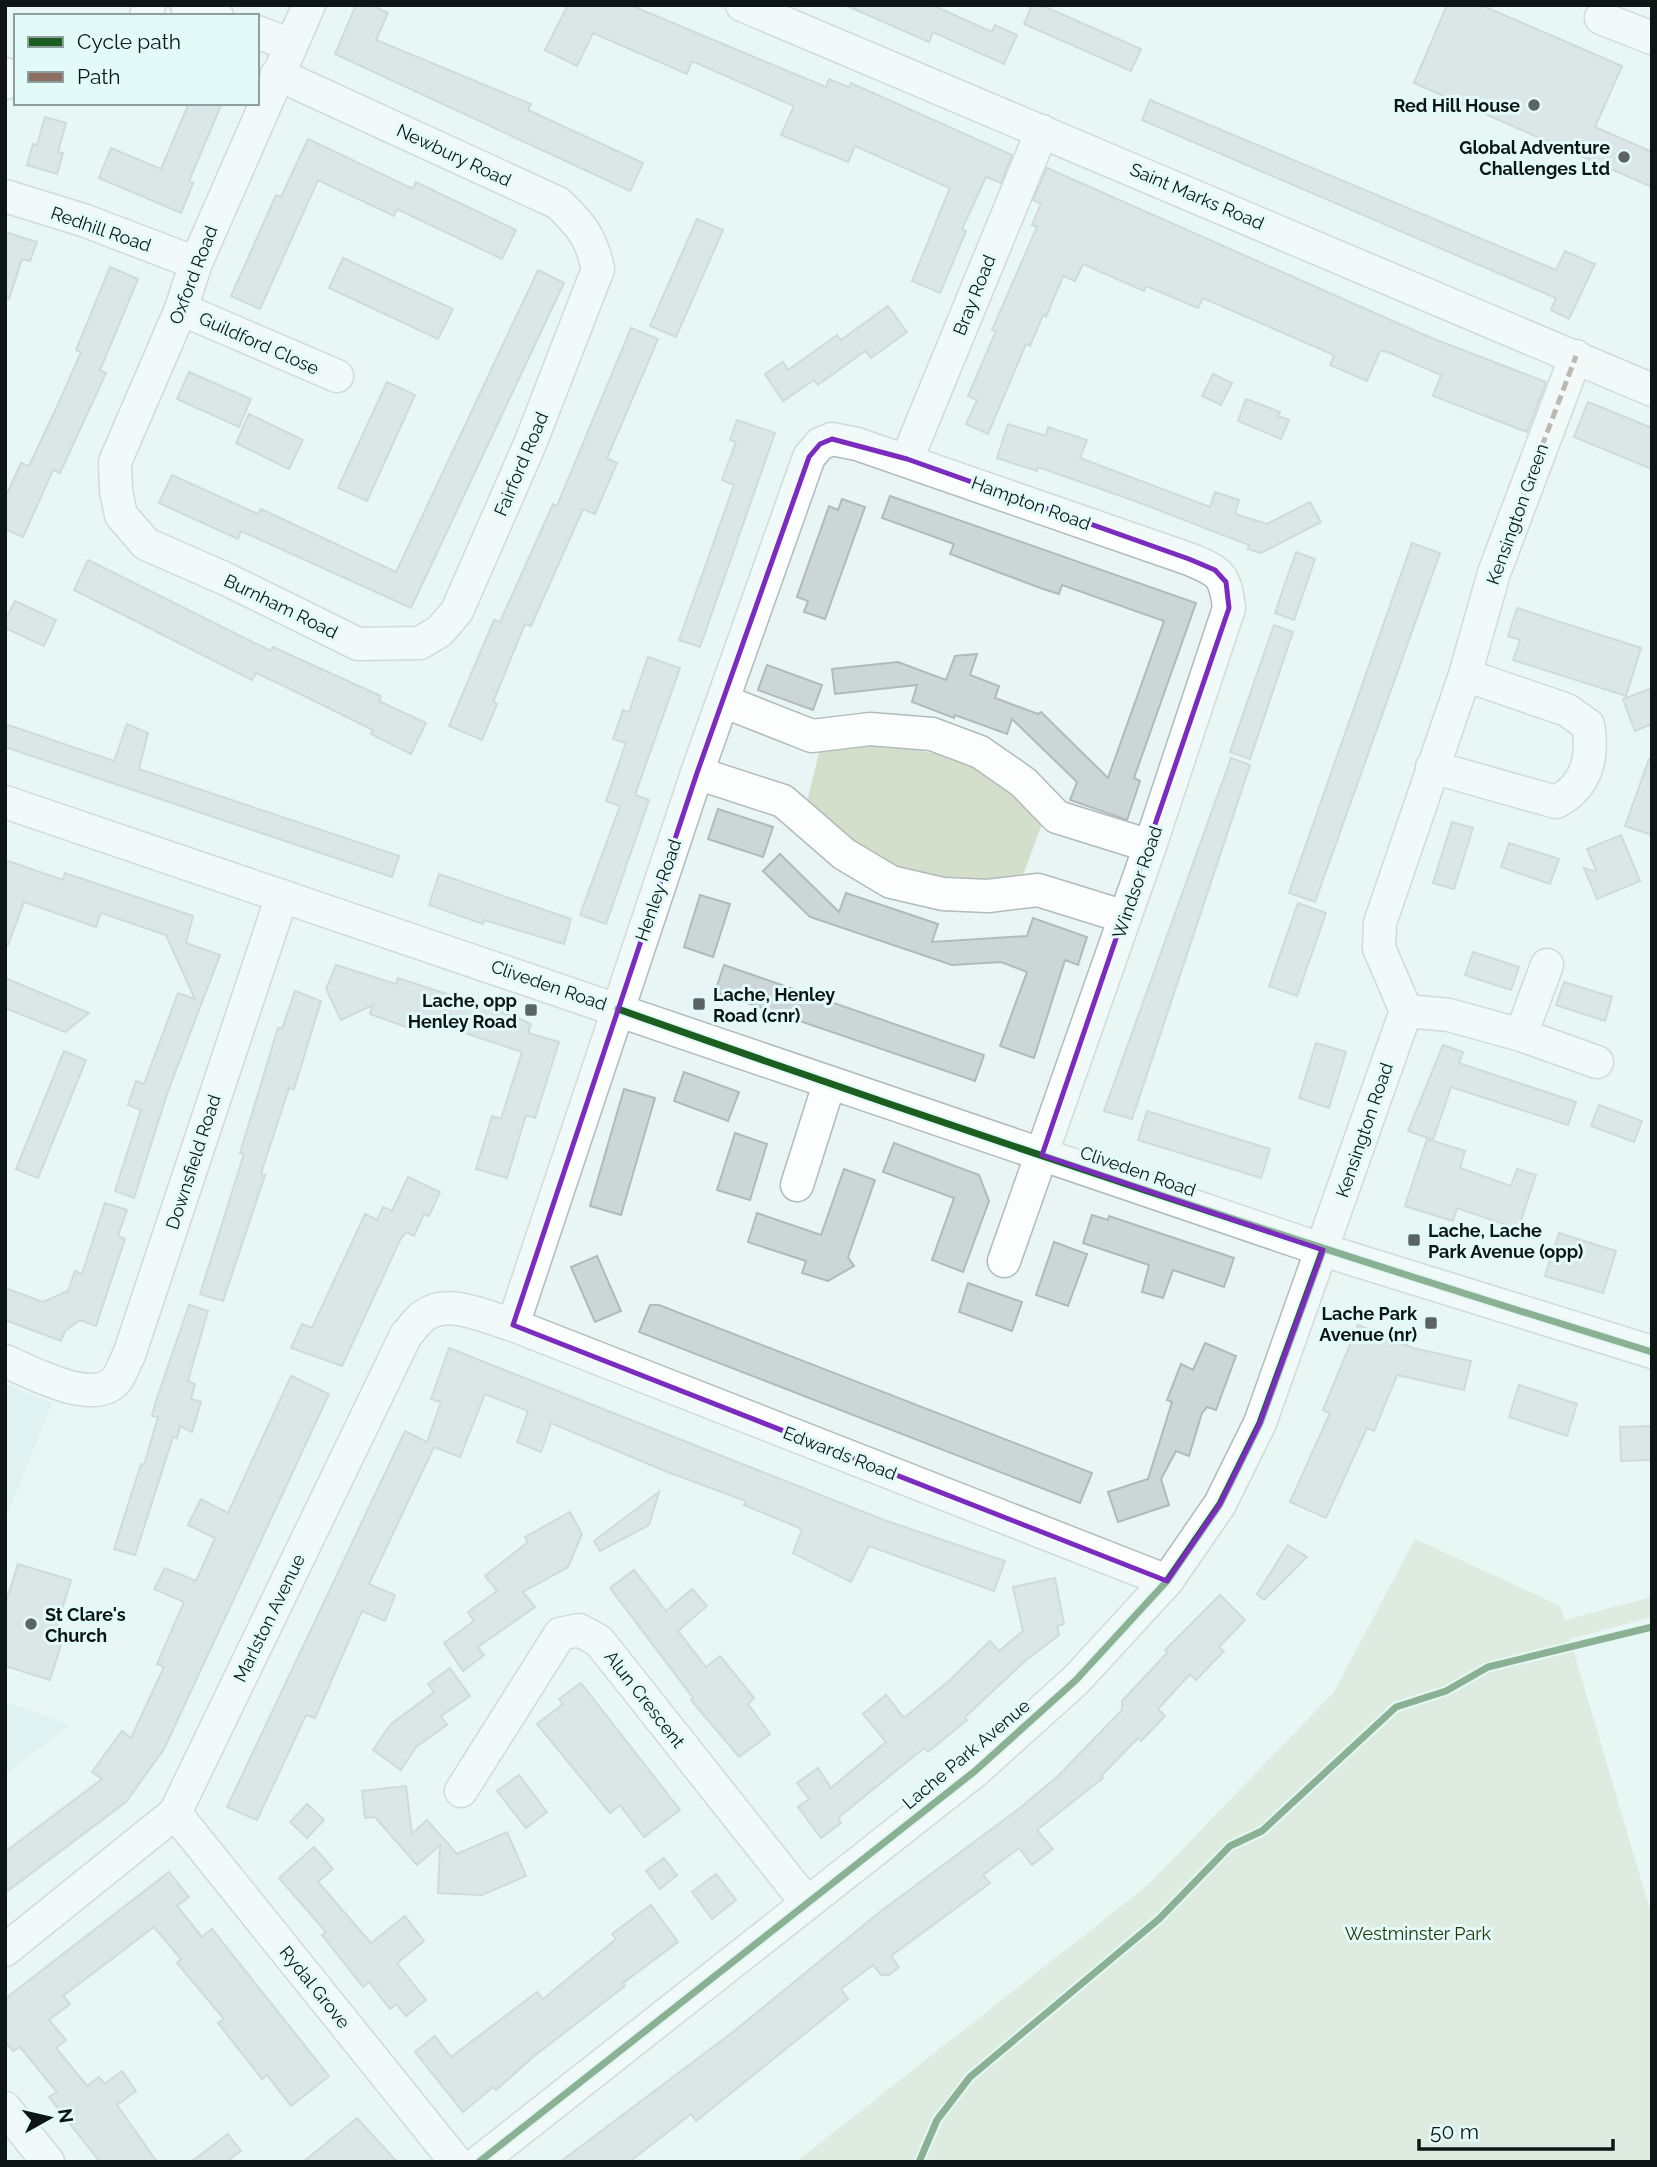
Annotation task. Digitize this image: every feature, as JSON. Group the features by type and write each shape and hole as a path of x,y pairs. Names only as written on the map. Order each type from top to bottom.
{"street":[{"path":"187,5 212,14"},
{"name":"Oxford Road","path":"146,544 121,515 116,491 115,462 181,309 196,263 309,5"},
{"name":"Saint Marks Road","path":"742,5 1652,390"},
{"path":"1601,18 1652,38"},
{"path":"259,33 290,45"},
{"path":"5,74 5,83"},
{"name":"Newbury Road","path":"277,74 558,204 579,223 593,243 598,269"},
{"name":"Bray Road","path":"906,459 1042,131"},
{"name":"Redhill Road","path":"5,197 83,220 196,263"},
{"name":"Fairford Road","path":"420,643 440,631 457,611 530,444 598,269"},
{"name":"Guildford Close","path":"181,309 337,376"},
{"name":"Kensington Green","path":"1406,1011 1379,948 1380,923 1465,675 1494,573 1577,356"},
{"name":"Hampton Road","path":"809,457 820,444 832,439 906,459 1215,570 1226,582 1228,608"},
{"name":"Henley Road","path":"513,1325 697,773 809,457"},
{"name":"Burnham Road","path":"146,544 226,579 358,644 420,643"},
{"name":"Windsor Road","path":"1004,1261 1150,846 1228,608"},
{"path":"1432,767 1556,802 1570,795 1584,775 1592,747 1588,725 1567,710 1465,675"},
{"path":"723,701 812,736 870,729 932,734 980,752 1023,782 1057,817 1150,846"},
{"path":"697,773 783,801 844,854 891,882 943,894 988,896 1038,890 1125,917"},
{"name":"Cliveden Road","path":"5,802 1323,1250 1652,1352"},
{"name":"Downsfield Road","path":"5,1361 70,1388 93,1391 107,1387 116,1380 129,1355 282,896"},
{"path":"1521,1035 1547,965"},
{"path":"1406,1011 1449,1015 1521,1035 1597,1062"},
{"name":"Kensington Road","path":"1323,1250 1406,1011"},
{"path":"797,1185 829,1084"},
{"name":"Lache Park Avenue","path":"479,2162 975,1770 1076,1680 1167,1581 1220,1504 1260,1423 1323,1250"},
{"name":"Marlston Avenue","path":"5,1950 175,1813 406,1335 424,1315 438,1309 455,1308 513,1325"},
{"name":"Edwards Road","path":"513,1325 1167,1581"},
{"name":"Alun Crescent","path":"461,1791 560,1634 579,1630 599,1641 806,1902"},
{"name":"Rydal Grove","path":"175,1813 456,2162"},
{"path":"5,2108 48,2162"}],"highlighted area":[{"path":"832,439 907,459 1189,559 1215,570 1226,582 1229,608 1042,1155 1323,1250 1260,1423 1220,1504 1167,1581 513,1325 697,773 809,457 820,444"}],"shaded area":[{"path":"5,1384 52,1403 5,1520"},
{"path":"5,1702 70,1725 5,1774"}],"green space":[{"path":"879,741 965,761 1012,790 1043,821 1022,878 998,884 907,875 851,845 807,802 820,749"},
{"name":"Westminster Park","path":"1415,1539 1560,1606 1565,1620 1652,1597 1652,1617 1570,1639 1652,1917 1652,2162 796,2162 1148,1885 1334,1692"}],"building":[{"path":"356,5 371,5 388,13 376,40 531,104 528,110 643,163 630,191 335,54"},
{"path":"568,5 630,5 826,87 829,79 849,87 851,83 1012,155 1001,183 986,177 962,229 966,231 940,293 912,281 950,188 855,146 848,162 781,135 794,106 692,61 687,74 593,33 577,66 545,50"},
{"path":"845,5 932,5 992,32 995,25 1017,35 1004,64 933,32 929,42"},
{"path":"1032,5 1041,5 1141,49 1131,71 1024,24"},
{"name":"Red Hill House","path":"1447,5 1481,5 1622,66 1595,127 1652,152 1652,187 1414,83"},
{"path":"1150,100 1556,270 1565,251 1595,264 1569,319 1551,310 1556,298 1142,120"},
{"path":"188,105 221,105 189,181 193,183 181,213 99,178 111,148 161,169"},
{"path":"45,117 66,123 58,152 63,153 57,174 27,165 33,144 37,145"},
{"path":"308,139 413,189 416,182 516,230 502,259 397,209 394,216 318,180 260,309 231,296 276,195 281,197"},
{"path":"1047,168 1429,337 1546,382 1527,432 1433,396 1441,375 1388,352 1380,351 1367,381 1330,365 1334,355 1203,298 1198,308 1146,286 1144,291 1083,264 1075,281 1063,276 1046,317 1043,315 1030,346 1026,344 988,434 966,424 977,400 968,396 996,331 992,330 1037,227 1032,225 1041,204 1033,200"},
{"path":"697,219 723,230 676,337 650,326"},
{"path":"5,232 37,242 30,261 22,259 9,299 5,298"},
{"path":"343,258 453,309 438,339 329,288"},
{"path":"110,267 138,279 100,370 106,373 60,473 53,470 23,537 5,529 5,498 21,463 29,466 60,400 81,352 76,350"},
{"path":"538,270 564,283 411,608 241,531 238,539 159,503 172,475 258,514 261,509 396,572"},
{"path":"888,306 907,332 871,358 865,351 818,385 814,380 783,401 765,374 783,362 788,370 837,335 841,340"},
{"path":"631,328 658,339 607,458 617,463 595,514 583,509 531,626 525,624 493,702 497,704 482,740 449,726 494,620 500,622 553,504 557,506"},
{"path":"189,372 251,399 239,427 177,399"},
{"path":"1213,374 1232,383 1221,405 1202,396"},
{"path":"387,382 415,395 367,501 338,488"},
{"path":"1246,399 1280,412 1278,416 1289,420 1281,439 1238,421"},
{"path":"1588,402 1652,428 1652,469 1574,437"},
{"path":"249,414 303,440 289,469 236,443"},
{"path":"737,420 775,433 700,647 679,640 734,485 722,480 736,442 730,440"},
{"path":"1008,424 1046,436 1048,427 1087,440 1080,458 1210,507 1215,492 1239,500 1235,514 1267,524 1310,502 1321,522 1261,553 1248,549 1249,545 1135,501 1038,467 1037,471 997,458"},
{"path":"890,496 1196,603 1134,778 1140,781 1127,820 1070,800 1077,782 1012,719 1007,734 955,715 954,718 912,702 917,685 835,694 832,669 898,662 946,680 955,656 977,654 970,675 999,686 995,698 1038,714 1041,712 1108,778 1164,621 1062,585 1059,594 1043,589 950,554 954,544 882,518"},
{"path":"842,499 865,507 825,619 804,612 808,601 797,597 829,506 838,510"},
{"path":"1412,543 1440,553 1315,902 1289,893"},
{"path":"1296,552 1315,559 1294,620 1275,613"},
{"path":"88,560 271,651 273,647 381,696 379,701 426,723 411,754 371,734 373,730 280,684 256,673 252,680 74,590"},
{"path":"15,601 56,620 44,646 5,628 5,621"},
{"path":"1517,608 1641,648 1626,696 1513,660 1520,640 1508,636"},
{"path":"1274,625 1293,632 1250,759 1230,752"},
{"path":"648,657 680,668 635,795 649,800 606,924 580,915 620,806 606,801 626,743 613,739 623,710 629,712"},
{"path":"767,665 822,685 813,710 758,690"},
{"path":"1652,688 1652,724 1635,731 1623,699"},
{"path":"5,724 114,761 127,724 148,733 139,769 399,856 392,877 5,747"},
{"path":"1231,758 1250,765 1132,1119 1104,1111"},
{"path":"1649,759 1652,760 1652,835 1625,826"},
{"path":"718,809 773,827 763,857 708,839"},
{"path":"1452,822 1473,828 1454,889 1433,883"},
{"path":"1621,835 1640,881 1597,899 1584,868 1597,872 1587,849"},
{"path":"1509,843 1559,859 1550,884 1501,867"},
{"path":"780,854 839,912 846,893 938,924 932,942 1027,936 1033,918 1087,937 1078,965 1065,960 1034,1058 1000,1046 1027,972 1001,962 952,965 810,917 763,871"},
{"path":"5,860 63,880 65,873 193,916 186,943 220,955 168,1091 134,1198 115,1191 141,1110 128,1105 136,1081 144,1084 178,993 195,999 166,935 101,913 96,927 24,902 8,945 5,945"},
{"path":"439,874 571,919 564,944 484,920 483,924 429,905"},
{"path":"700,895 730,904 713,957 684,947"},
{"path":"1298,903 1326,913 1297,996 1269,986"},
{"path":"1473,952 1519,967 1511,990 1465,975"},
{"path":"336,965 396,984 398,978 514,1016 531,1024 528,1033 559,1042 535,1118 526,1115 507,1178 476,1169 492,1116 501,1119 522,1052 413,1016 409,1028 370,1014 373,1005 341,1020 326,989"},
{"path":"724,965 984,1055 975,1081 715,992"},
{"path":"5,978 89,1013 65,1032 5,1008"},
{"path":"1564,982 1612,997 1605,1021 1556,1005"},
{"path":"295,991 321,1001 294,1089 289,1088 261,1173 265,1175 223,1301 200,1294 244,1154 240,1153 278,1028 282,1029"},
{"path":"1316,1043 1346,1052 1329,1108 1299,1098"},
{"path":"1443,1045 1463,1052 1459,1063 1576,1102 1568,1125 1451,1087 1433,1140 1408,1131"},
{"path":"64,1051 86,1060 38,1178 16,1169"},
{"path":"684,1072 739,1092 728,1121 674,1101"},
{"path":"624,1089 655,1098 621,1215 590,1206"},
{"path":"1599,1105 1642,1121 1634,1142 1591,1126"},
{"path":"1147,1111 1270,1149 1261,1178 1138,1140"},
{"path":"735,1133 767,1144 750,1200 717,1190"},
{"path":"1427,1139 1465,1151 1460,1168 1511,1186 1517,1169 1536,1175 1518,1229 1457,1208 1453,1221 1405,1206"},
{"path":"894,1143 979,1175 989,1201 963,1272 932,1260 954,1198 883,1172"},
{"path":"844,1169 875,1180 848,1257 854,1266 828,1281 802,1273 806,1261 748,1242 757,1213 821,1235"},
{"path":"408,1177 440,1192 429,1216 424,1214 414,1236 406,1232 400,1240 342,1366 291,1348 302,1324 312,1328 365,1214 377,1220 383,1207 392,1211"},
{"path":"105,1203 127,1210 118,1236 125,1239 96,1326 80,1320 65,1331 61,1341 5,1320 5,1288 43,1302 68,1291 75,1271 82,1274"},
{"path":"1092,1215 1108,1220 1109,1216 1234,1258 1224,1287 1173,1270 1163,1298 1142,1292 1149,1265 1083,1243"},
{"path":"1559,1233 1616,1251 1603,1293 1545,1276"},
{"path":"1054,1242 1087,1254 1068,1306 1036,1295"},
{"path":"597,1256 621,1311 595,1322 571,1267"},
{"path":"968,1283 1022,1302 1012,1331 959,1312"},
{"path":"189,1305 208,1311 188,1381 195,1384 191,1399 201,1402 192,1432 180,1426 177,1438 173,1437 135,1555 114,1549 141,1464 144,1465 158,1417 152,1416 156,1401"},
{"path":"650,1305 659,1305 1092,1473 1080,1503 639,1332"},
{"path":"1358,1325 1413,1348 1471,1361 1464,1390 1397,1375 1374,1431 1367,1428 1326,1518 1290,1502 1330,1413 1323,1410"},
{"path":"1205,1343 1236,1356 1216,1410 1207,1407 1202,1413 1189,1456 1176,1451 1161,1479 1169,1505 1118,1522 1108,1492 1148,1479 1172,1402 1167,1400 1181,1364 1193,1370"},
{"path":"449,1348 884,1520 1005,1561 994,1591 869,1546 851,1582 793,1553 802,1529 744,1505 746,1501 665,1471 551,1423 541,1452 517,1442 528,1411 485,1394 460,1457 434,1447 369,1584 395,1595 385,1621 362,1611 315,1718 306,1715 257,1820 227,1807 405,1431 427,1442 441,1402 431,1399"},
{"path":"291,1376 329,1394 164,1749 126,1802 5,1893 5,1852 102,1779 92,1772 122,1731 131,1738 164,1667 157,1664 184,1602 154,1589 165,1568 196,1581 215,1538 188,1525 201,1499 228,1513"},
{"path":"1519,1385 1577,1404 1567,1436 1509,1417"},
{"path":"1652,1426 1652,1460 1621,1461 1620,1427"},
{"path":"659,1492 649,1525 600,1551 594,1541"},
{"path":"570,1512 582,1534 568,1567 523,1592 535,1607 478,1647 484,1655 463,1671 444,1643 474,1621 468,1612 497,1591 485,1576 528,1542 525,1537"},
{"path":"1288,1545 1307,1557 1264,1600 1257,1594"},
{"name":"St Clare's Church","path":"18,1564 71,1580 52,1642 61,1645 50,1680 5,1666 5,1605"},
{"path":"634,1570 666,1611 692,1589 707,1606 678,1631 706,1667 720,1656 754,1698 748,1704 770,1734 739,1757 691,1700 693,1698 610,1588"},
{"path":"1055,1578 1064,1624 1057,1626 1059,1635 1025,1661 965,1717 967,1720 928,1752 924,1748 838,1818 841,1823 821,1838 798,1807 809,1799 797,1783 818,1768 831,1788 886,1742 863,1714 886,1695 904,1718 950,1680 990,1641 999,1651 1023,1631 1013,1587"},
{"path":"1220,1595 1245,1620 1219,1647 1224,1651 1196,1680 1190,1674 1158,1709 1165,1716 1141,1741 1138,1738 1101,1776 1103,1778 1037,1830 1053,1849 1032,1865 1019,1848 983,1875 990,1883 891,1956 899,1967 889,1975 881,1975 873,1965 841,1989 848,1999 696,2121 691,2114 629,2162 560,2162 733,2032 881,1911 1020,1808 1058,1776 1122,1710 1122,1701 1168,1652 1165,1650"},
{"path":"450,1668 470,1696 441,1716 447,1725 416,1747 401,1770 373,1750 391,1724 434,1692 428,1684"},
{"path":"581,1683 680,1810 644,1837 620,1805 610,1813 537,1724 563,1704 559,1699"},
{"path":"519,1775 547,1812 526,1828 497,1791"},
{"path":"406,1786 412,1834 427,1820 457,1854 507,1832 526,1876 482,1895 438,1893 440,1845 417,1865 375,1817 365,1818 362,1791"},
{"path":"307,1804 324,1820 307,1838 290,1822"},
{"path":"314,1847 333,1869 318,1882 371,1943 405,1916 424,1941 397,1963 426,2000 406,2016 396,2004 390,2009 369,1982 363,1987 322,1935 326,1932 279,1878"},
{"path":"664,1858 677,1875 660,1889 646,1871"},
{"path":"169,1872 189,1897 177,1906 202,1937 212,1929 329,2076 291,2106 267,2075 262,2079 218,2023 224,2019 177,1963 181,1959 154,1927 63,1996 70,2004 49,2020 66,2040 56,2048 87,2086 99,2077 105,2084 122,2071 136,2091 117,2105 157,2162 100,2162 49,2097 57,2092 20,2047 13,2051 5,2041 5,1999"},
{"path":"716,1874 736,1900 712,1919 692,1892"},
{"path":"651,1905 678,1942 623,1983 625,1986 533,2057 496,2090 493,2087 463,2112 415,2052 435,2036 451,2057 537,1992 543,1999 616,1939 612,1934"},
{"path":"357,2118 397,2162 303,2162"},
{"path":"228,2134 241,2151 226,2162 191,2162"}],"marked path":[{"path":"1494,573 1576,356"}],"cycle path":[{"path":"618,1009 1133,1186 1652,1352"},
{"path":"479,2162 975,1771 1076,1680 1167,1581 1220,1504 1260,1423 1323,1250"},
{"path":"919,2162 937,2120 970,2077 1159,1919 1230,1846 1262,1831 1396,1707 1446,1691 1488,1667 1652,1627"}],"place":[{"name":"Red Hill House","path":"1534,105"},
{"name":"Global Adventure Challenges Ltd","path":"1624,157"},
{"name":"Lache, Henley Road (cnr)","path":"699,1004"},
{"name":"Lache, opp Henley Road","path":"531,1010"},
{"name":"Lache, Lache Park Avenue (opp)","path":"1414,1240"},
{"name":"Lache Park Avenue (nr)","path":"1431,1323"},
{"name":"St Clare's Church","path":"31,1624"}]}
